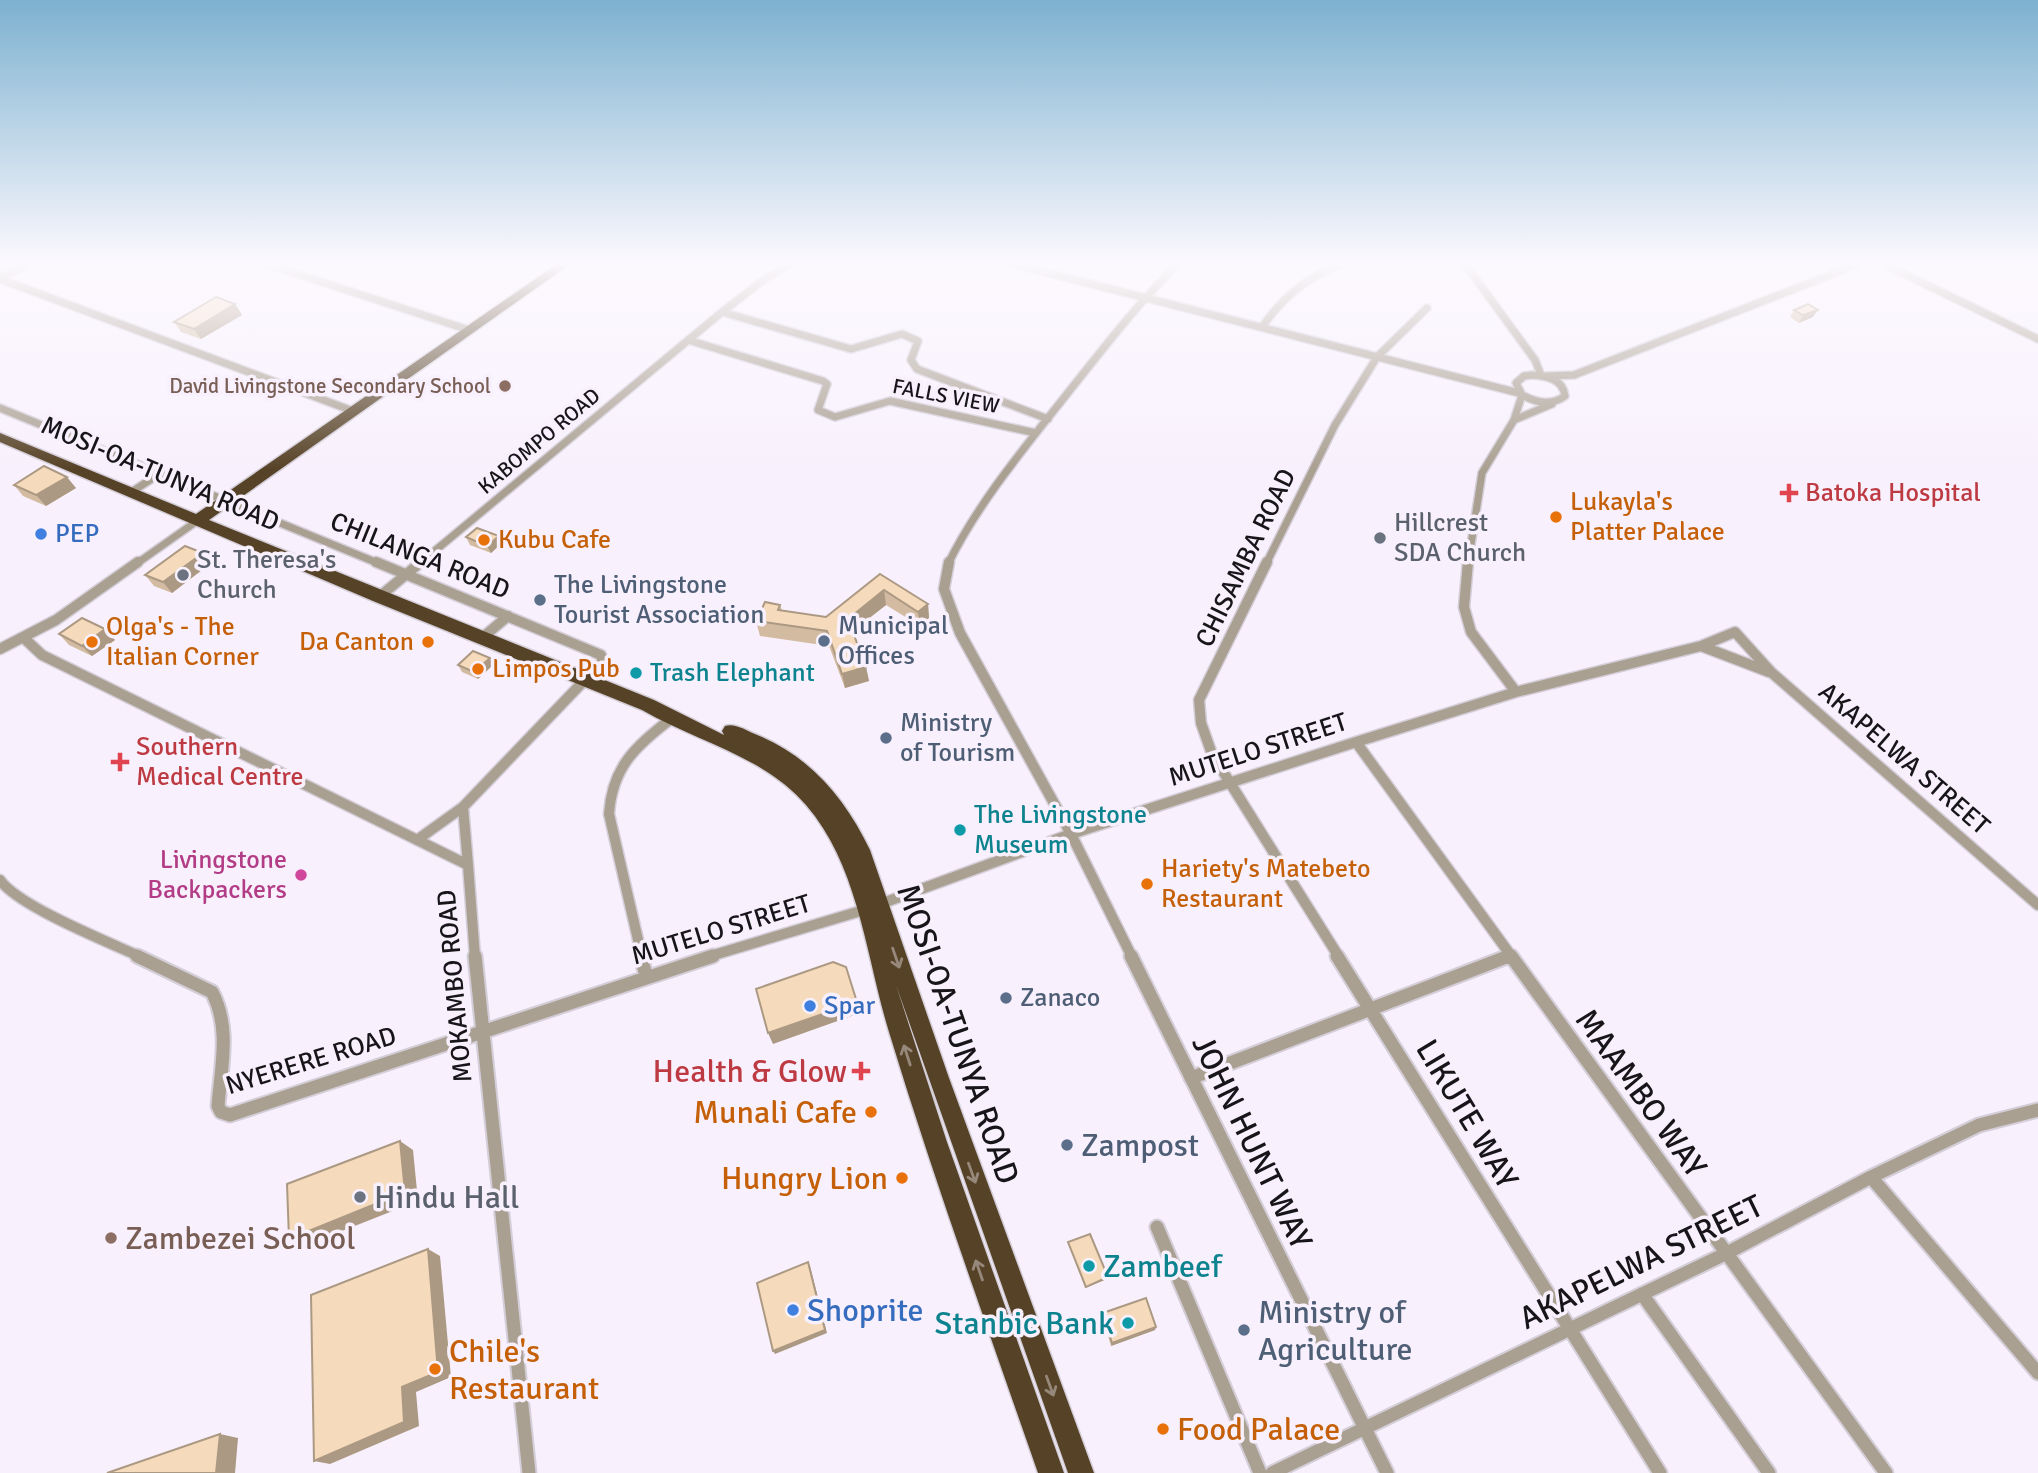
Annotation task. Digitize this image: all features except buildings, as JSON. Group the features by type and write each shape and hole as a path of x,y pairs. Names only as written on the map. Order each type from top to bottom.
{"highway":[{"path":"197,521 465,333"},
{"name":"MOSI-OA-TUNYA ROAD","path":"0,437 379,597 584,680 763,759 791,778 830,821 850,867 872,907 938,1078 1081,1473"},
{"name":"MOSI-OA-TUNYA ROAD","path":"872,907 895,1020 945,1173 1051,1473"}],"street":[{"path":"144,333 353,411"},
{"name":"KABOMPO ROAD","path":"379,597 697,333"},
{"name":"FALLS VIEW","path":"794,333 851,349 861,349 891,334 903,334 918,341 911,360 917,369 1048,419"},
{"name":"JOHN HUNT WAY","path":"1116,333 1036,433 961,538 946,568 944,589 960,633 1071,834 1387,1473"},
{"path":"1284,333 1488,383 1521,394 1535,402 1557,402"},
{"name":"CHISAMBA ROAD","path":"1229,783 1209,750 1201,729 1199,700 1335,425 1377,357 1402,333"},
{"path":"1514,420 1565,396 1563,387 1544,376 1515,333"},
{"path":"1488,383 1524,376 1574,375 1682,333"},
{"name":"FALLS VIEW","path":"688,340 823,381 827,384 818,410 823,415 843,417 872,402 890,401 1036,433"},
{"path":"1563,387 1574,375"},
{"path":"1516,692 1471,632 1464,607 1470,538 1482,473 1514,420 1521,394 1516,383 1518,379"},
{"name":"CHILANGA ROAD","path":"0,408 223,502 601,655 603,660 463,807 417,840"},
{"path":"130,493 159,474"},
{"path":"0,649 25,639 56,620 197,521"},
{"path":"482,638 508,616"},
{"name":"MUTELO STREET","path":"481,1031 646,976 872,907 1071,834 1356,742 1516,692 1701,646 1735,632"},
{"name":"AKAPELWA STREET","path":"1735,632 1772,673 2038,905"},
{"name":"MOKAMBO ROAD","path":"25,639 42,655 468,865 481,1031 529,1473"},
{"name":"AKAPELWA STREET","path":"1701,646 1772,673"},
{"path":"646,976 609,814 611,787 662,715"},
{"name":"MAAMBO WAY","path":"1356,742 1508,956 1886,1473"},
{"name":"LIKUTE WAY","path":"1229,783 1373,1009 1567,1329 1660,1473"},
{"path":"463,807 468,865"},
{"name":"NYERERE ROAD","path":"0,880 7,890 30,904 212,992 220,1004 223,1019 218,1106 221,1112 230,1115 481,1031"},
{"path":"1191,1077 1508,956"},
{"name":"AKAPELWA STREET","path":"1272,1473 1725,1254 1871,1177 1979,1125 2038,1110"},
{"path":"1871,1177 2038,1373"},
{"path":"1157,1227 1260,1473"},
{"path":"1642,1294 1769,1473"}],"place":[{"name":"David Livingstone Secondary School","path":"505,386"},
{"name":"Batoka Hospital","path":"1789,493"},
{"name":"Lukayla's Platter Palace","path":"1556,517"},
{"name":"PEP","path":"41,534"},
{"name":"Hillcrest SDA Church","path":"1380,538"},
{"name":"Kubu Cafe","path":"484,540"},
{"name":"St. Theresa's Church","path":"183,575"},
{"name":"The Livingstone Tourist Association","path":"540,600"},
{"name":"Municipal Offices","path":"824,641"},
{"name":"Olga's - The Italian Corner","path":"92,642"},
{"name":"Da Canton","path":"428,642"},
{"name":"Limpos Pub","path":"478,669"},
{"name":"Trash Elephant","path":"636,673"},
{"name":"Ministry of Tourism","path":"886,738"},
{"name":"Southern Medical Centre","path":"120,762"},
{"name":"The Livingstone Museum","path":"960,830"},
{"name":"Livingstone Backpackers","path":"301,875"},
{"name":"Hariety's Matebeto Restaurant","path":"1147,884"},
{"name":"Zanaco","path":"1006,998"},
{"name":"Spar","path":"810,1006"},
{"name":"Health & Glow","path":"861,1071"},
{"name":"Munali Cafe","path":"871,1112"},
{"name":"Zampost","path":"1067,1145"},
{"name":"Hungry Lion","path":"902,1178"},
{"name":"Hindu Hall","path":"360,1197"},
{"name":"Zambezei School","path":"111,1238"},
{"name":"Zambeef","path":"1089,1266"},
{"name":"Shoprite","path":"793,1310"},
{"name":"Stanbic Bank","path":"1128,1323"},
{"name":"Ministry of Agriculture","path":"1244,1330"},
{"name":"Chile's Restaurant","path":"435,1369"},
{"name":"Food Palace","path":"1163,1429"}]}
